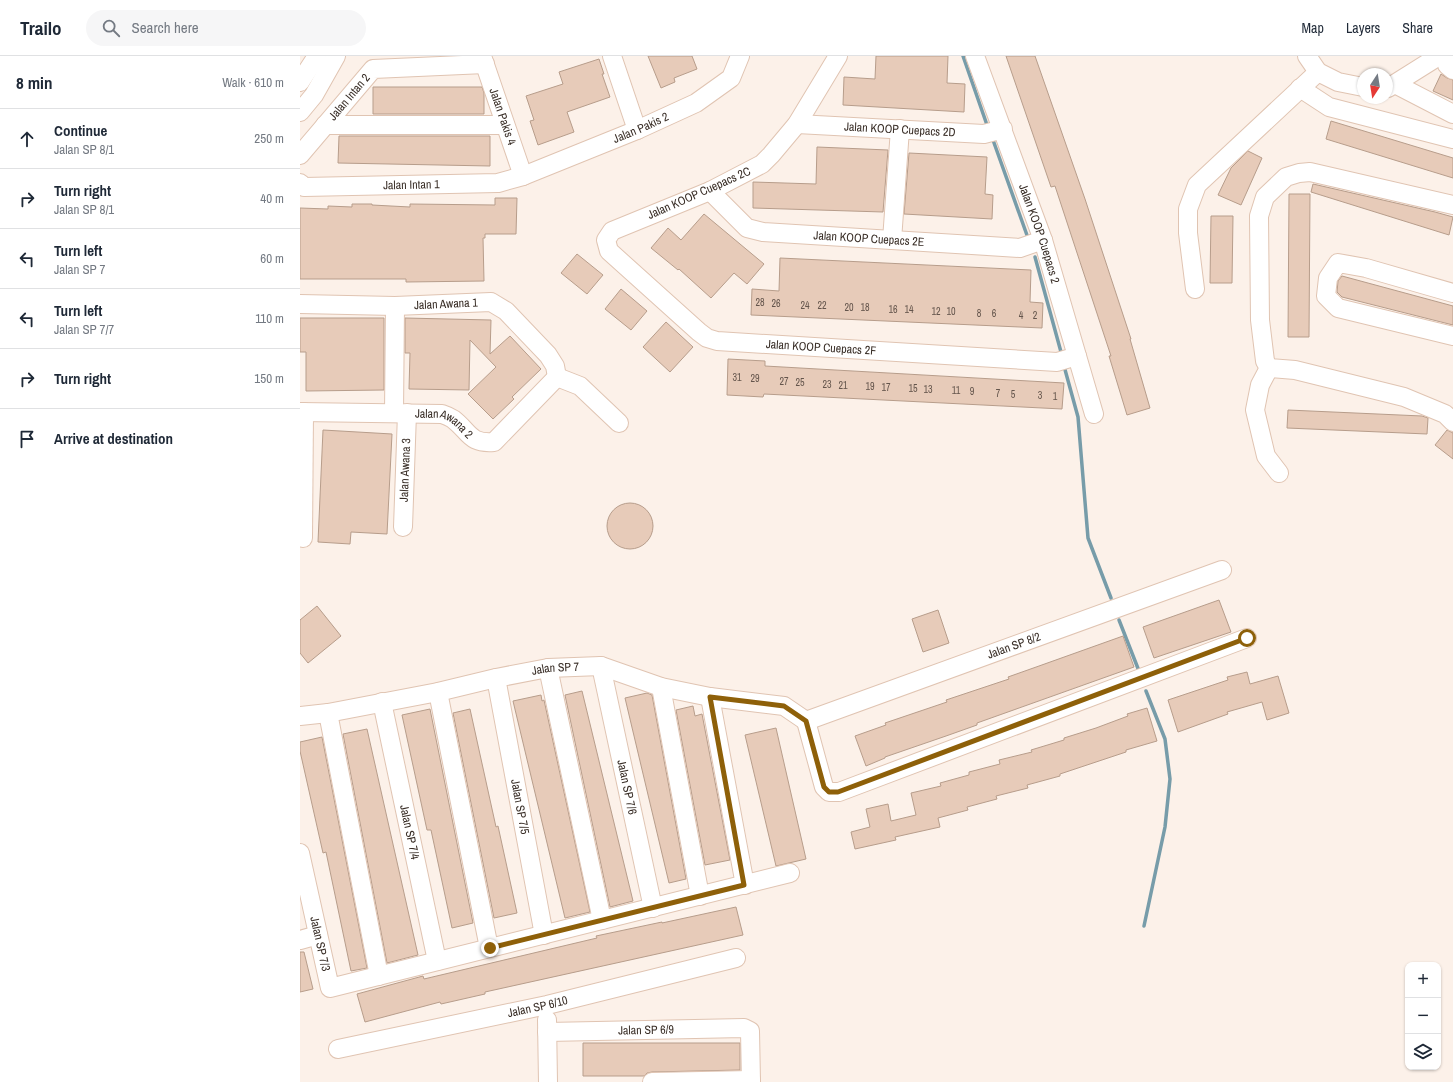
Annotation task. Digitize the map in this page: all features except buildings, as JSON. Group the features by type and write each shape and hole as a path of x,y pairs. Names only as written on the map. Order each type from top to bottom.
{"street":[{"path":"300,82 316,56"},
{"path":"300,112 314,95 336,56"},
{"path":"612,56 637,130"},
{"name":"Jalan Pakis 2","path":"523,176 637,130 696,104 731,78 740,56"},
{"name":"Jalan KOOP Cuepacs 2C","path":"606,240 612,231 710,191 762,164 797,124 838,56"},
{"name":"Jalan KOOP Cuepacs 2","path":"975,56 1043,240 1094,414"},
{"path":"1307,56 1318,72 1338,82 1357,86"},
{"path":"1393,85 1439,56"},
{"path":"1446,56 1447,65 1453,70"},
{"name":"Jalan Pakis 4","path":"483,60 523,176"},
{"name":"Jalan Intan 2","path":"300,155 373,69 483,60"},
{"path":"1195,289 1188,233 1188,209 1198,185 1318,72"},
{"path":"1393,87 1453,114"},
{"path":"1300,88 1329,107 1453,139"},
{"name":"Jalan KOOP Cuepacs 2D","path":"797,124 984,134 1003,129"},
{"path":"325,125 505,125"},
{"path":"892,240 900,129"},
{"path":"1269,368 1264,361 1260,320 1259,216 1265,197 1286,177 1299,173 1310,172 1453,205"},
{"name":"Jalan Intan 1","path":"300,184 304,187 498,183 523,176"},
{"name":"Jalan KOOP Cuepacs 2E","path":"710,191 747,228 763,232 1020,248 1043,240"},
{"name":"Jalan KOOP Cuepacs 2F","path":"606,240 609,251 699,332 707,338 717,341 1057,362 1077,356"},
{"path":"1453,293 1366,268 1338,263 1328,278 1326,296 1338,308 1453,336"},
{"name":"Jalan Awana 1","path":"300,304 395,306 491,302 506,311 548,355 554,366 557,377"},
{"name":"Jalan Awana 3","path":"395,306 403,527"},
{"path":"1269,368 1295,370 1404,397 1445,414 1453,422"},
{"path":"1269,368 1260,385 1255,410 1266,456 1279,473"},
{"path":"557,377 580,386 619,423"},
{"name":"Jalan Awana 2","path":"302,412 442,414 453,419 471,438 482,443 494,442 557,377"},
{"path":"302,412 303,538"},
{"name":"Jalan SP 8/2","path":"806,721 1222,570"},
{"path":"806,721 824,787 829,792 838,792 1247,638"},
{"name":"Jalan SP 7","path":"300,716 328,713 438,692 496,678 548,668 601,666 661,687 710,697 784,706 806,721"},
{"name":"Jalan SP 7/6","path":"601,666 653,908"},
{"path":"548,668 602,920"},
{"name":"Jalan SP 7/5","path":"496,678 544,935"},
{"path":"661,687 700,896"},
{"path":"438,692 490,948"},
{"path":"710,697 744,885"},
{"name":"Jalan SP 7/4","path":"382,702 437,961"},
{"path":"328,713 380,976 790,873"},
{"name":"Jalan SP 7/3","path":"300,853 330,988 380,976"},
{"path":"300,940 318,936"},
{"name":"Jalan SP 6/10","path":"338,1048 547,1005 736,958"},
{"path":"547,1005 548,1082"},
{"name":"Jalan SP 6/9","path":"547,1032 744,1028 750,1031 752,1081"},
{"path":"652,1082 752,1081"}],"waterway":[{"path":"963,56 987,125"},
{"path":"993,140 1028,238"},
{"path":"1035,257 1061,352"},
{"path":"1064,366 1078,417 1088,538 1111,598"},
{"path":"1119,620 1139,671"},
{"path":"1144,926 1165,827 1170,779 1165,739 1146,691"}],"route":[{"path":"490,948 744,885 710,697 784,706 806,721 824,787 829,792 838,792 1247,638"}]}
